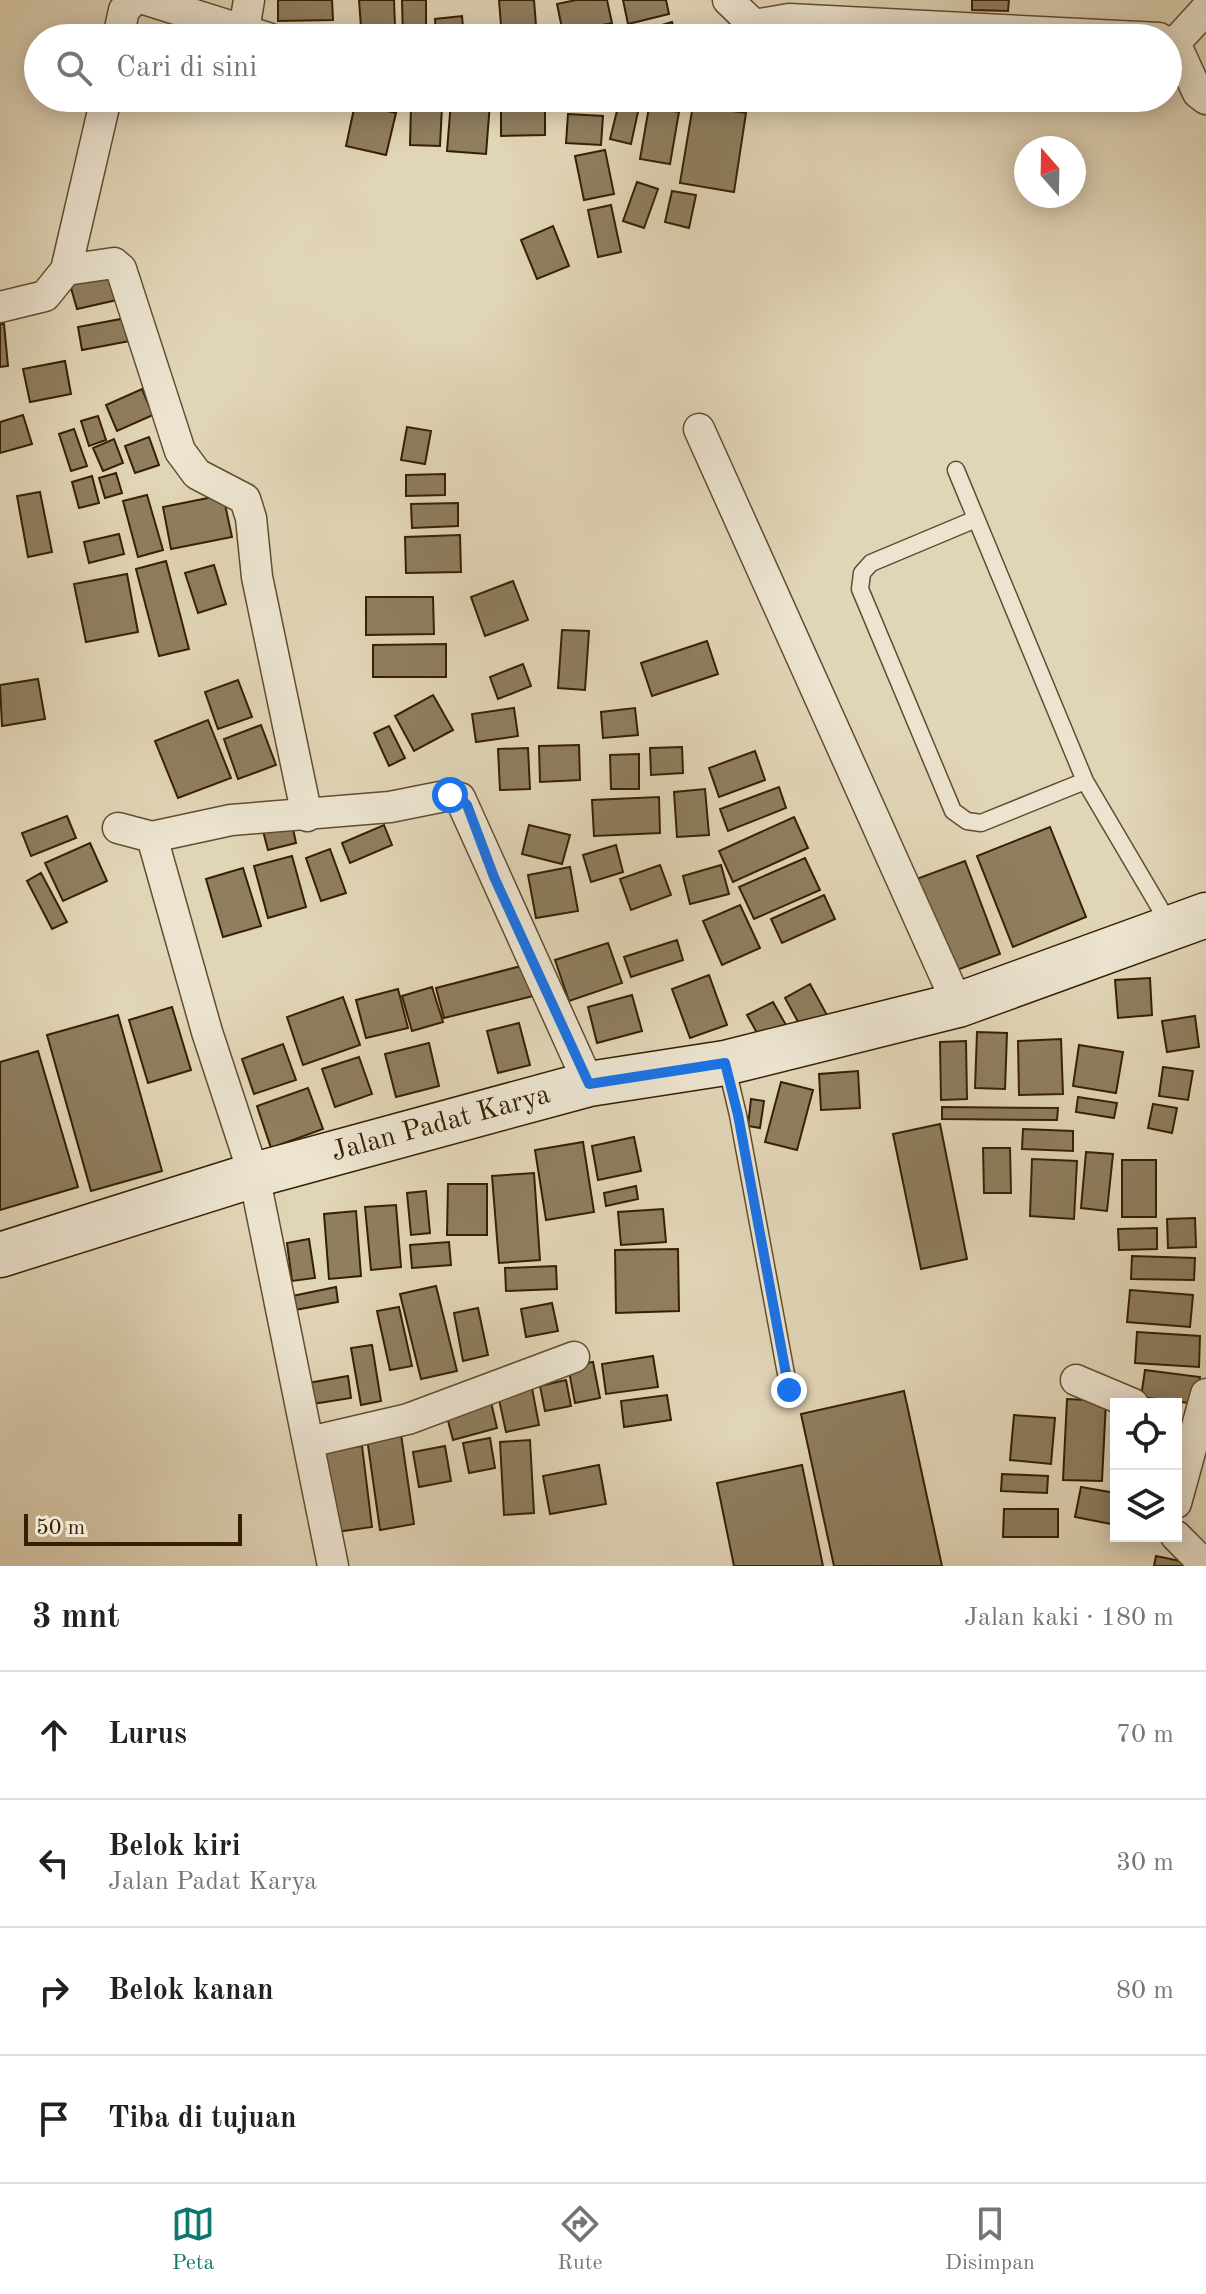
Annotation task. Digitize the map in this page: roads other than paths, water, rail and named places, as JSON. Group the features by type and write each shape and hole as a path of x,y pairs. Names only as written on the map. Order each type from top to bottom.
{"street":[{"path":"121,24 124,10 134,0"},
{"path":"147,0 224,24"},
{"path":"249,0 254,24"},
{"path":"728,0 742,24"},
{"path":"1182,29 1206,9"},
{"path":"772,24 789,19 879,24"},
{"path":"1182,65 1198,93 1206,99"},
{"path":"0,307 45,296 66,270 103,112"},
{"path":"66,270 114,263 121,269 180,451 197,474 245,499 251,518 257,577 307,816"},
{"path":"699,429 958,1005"},
{"path":"118,828 152,837 231,820 390,807 450,795 460,798 589,1084"},
{"path":"152,837 202,1016 254,1175 333,1566"},
{"name":"Jalan Padat Karya","path":"0,1255 254,1175 589,1084 725,1063 958,1005 1189,922"},
{"path":"309,1442 408,1419 574,1357"},
{"path":"1076,1380 1119,1398"},
{"path":"1182,1478 1197,1415"}],"lane":[{"path":"956,470 1085,781 1189,922"},
{"path":"976,519 871,563 862,573 860,589 953,811 967,821 981,823 1085,781"},
{"path":"725,1063 738,1115 789,1390"}]}
